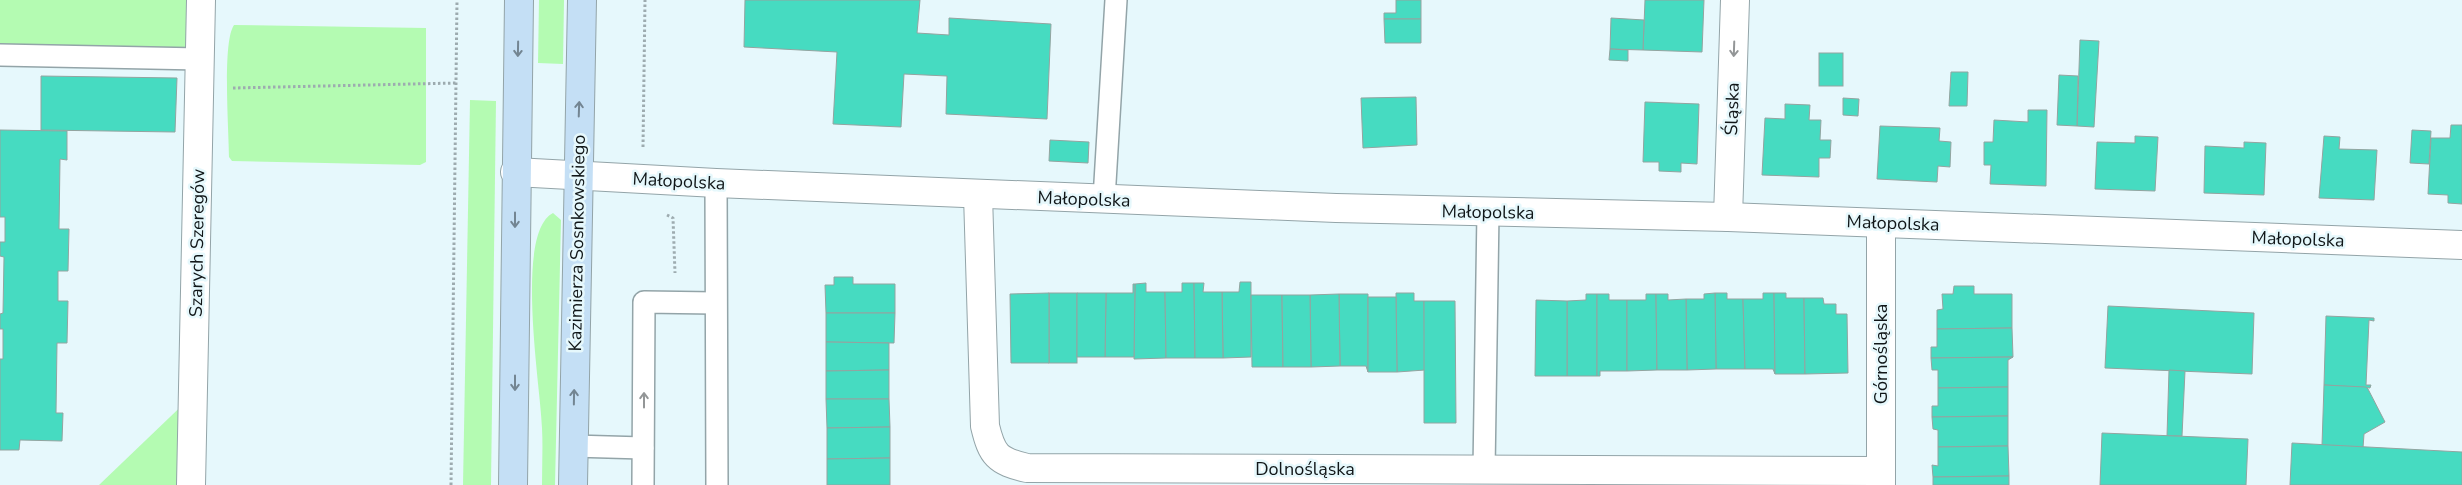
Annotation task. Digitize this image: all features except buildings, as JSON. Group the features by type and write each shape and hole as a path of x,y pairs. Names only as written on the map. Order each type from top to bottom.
{"street":[{"name":"Szarych Szeregów","path":"191,485 201,0"},
{"path":"513,485 515,172 519,0"},
{"name":"Kazimierza Sosnkowskiego","path":"573,485 582,0"},
{"name":"Śląska","path":"1728,217 1735,0"},
{"name":"Małopolska","path":"515,172 1104,200 1488,212 1728,217 2462,245"},
{"name":"Dolnośląska","path":"978,195 985,426 989,446 997,457 1007,464 1027,468 1484,470 1881,478"},
{"name":"Górnośląska","path":"1881,223 1881,478"}],"lane":[{"path":"1104,200 1116,0"},
{"path":"0,55 200,60"},
{"path":"716,183 717,485"},
{"path":"1484,470 1488,212"},
{"path":"643,485 644,302 715,302"},
{"path":"574,446 644,448"}],"path":[{"path":"451,485 457,0"},
{"path":"645,0 641,201 672,218 676,302"},
{"path":"200,89 457,83"}],"green space":[{"path":"0,0 201,0 200,59 0,55"},
{"path":"539,0 564,0 563,64 538,63"},
{"path":"234,25 426,28 426,162 420,165 232,161 229,157 227,68 230,35"},
{"path":"470,100 496,101 491,485 463,485"},
{"path":"553,213 561,220 555,485 542,485 542,428 532,313 532,280 535,250 541,226"},
{"path":"194,394 191,485 99,485"}]}
